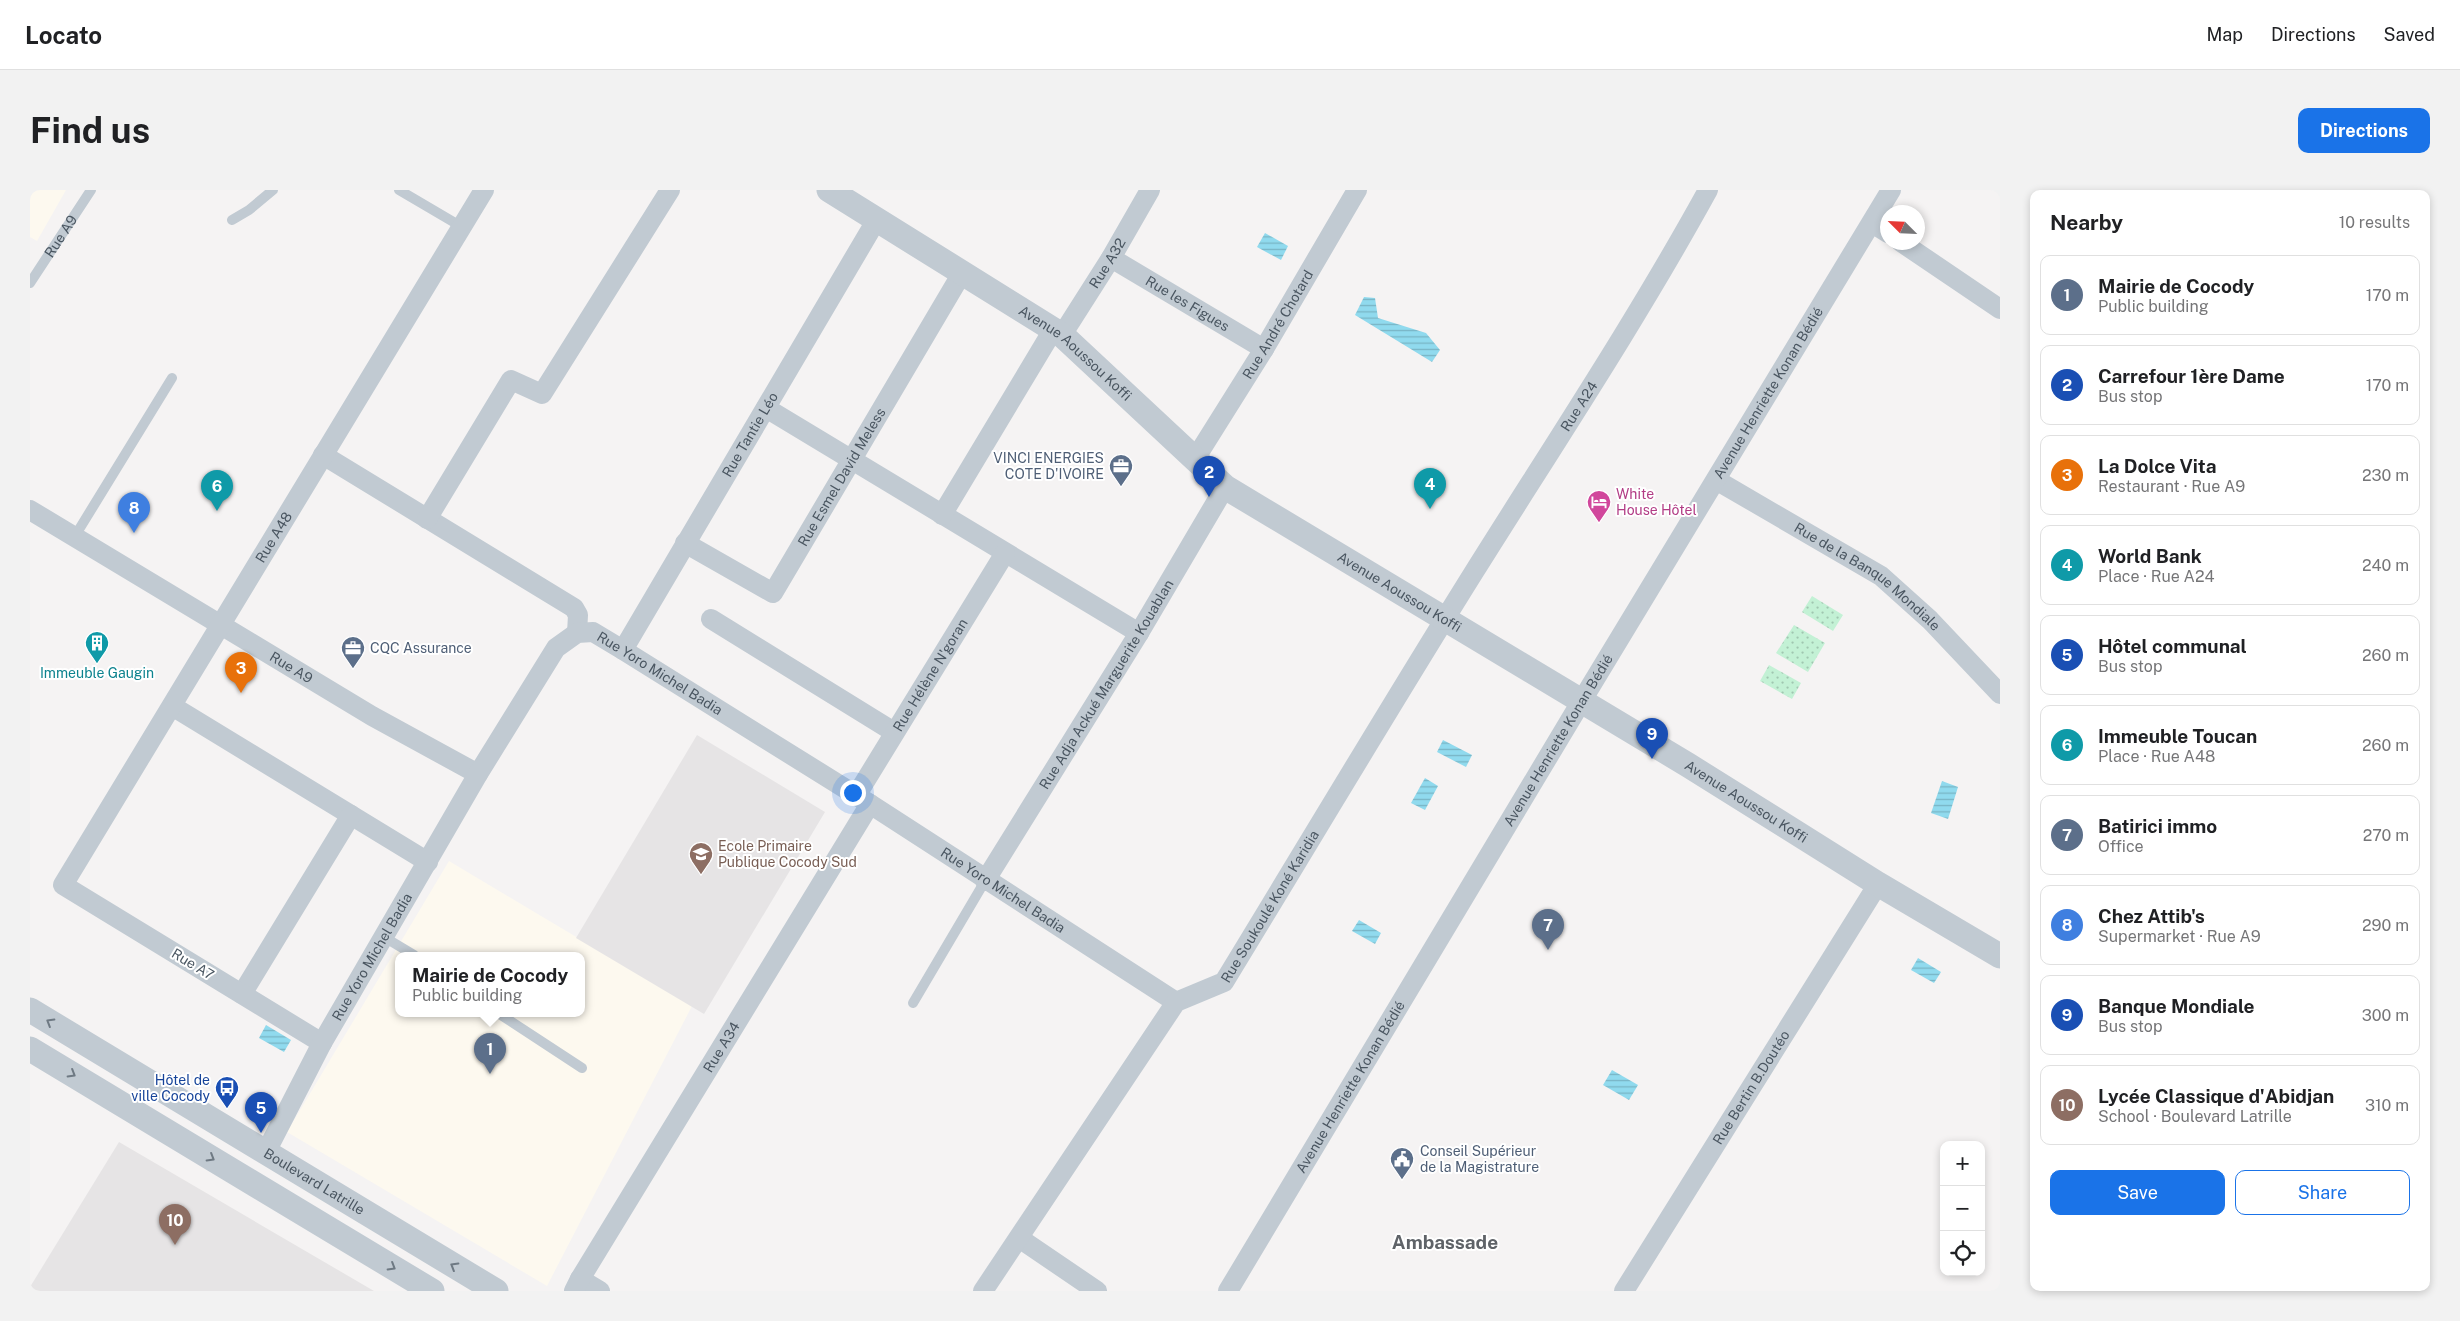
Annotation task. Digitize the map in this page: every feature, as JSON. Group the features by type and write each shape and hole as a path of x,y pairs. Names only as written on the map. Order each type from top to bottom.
{"street":[{"name":"Rue A48","path":"63,885 484,190"},
{"path":"427,519 511,380 542,394 670,190"},
{"name":"Avenue Aoussou Koffi","path":"829,190 1058,332 1225,488 1704,774 1878,884 2000,956"},
{"name":"Rue A32","path":"942,514 1058,332 1111,258 1150,190"},
{"name":"Rue André Chotard","path":"1195,459 1264,349 1357,190"},
{"name":"Rue A24","path":"1445,619 1607,360 1708,190"},
{"name":"Avenue Henriette Konan Bédié","path":"1887,205 1891,190"},
{"name":"Rue Tantie Léo","path":"623,650 877,219"},
{"name":"Avenue Henriette Konan Bédié","path":"1228,1291 1716,480 1880,228"},
{"path":"1913,250 2000,309"},
{"name":"Rue les Figues","path":"1111,258 1264,349"},
{"name":"Rue Esmel David Meless","path":"686,543 773,593 962,273"},
{"path":"766,408 1139,633"},
{"path":"323,455 574,608 578,615 577,634"},
{"name":"Rue de la Banque Mondiale","path":"1716,480 1881,576 1930,620 2000,694"},
{"name":"Rue Adja Ackué Marguerite Kouablan","path":"985,881 1139,633 1225,488"},
{"name":"Rue A9","path":"30,510 372,716 478,774"},
{"name":"Rue Hélène N'goran","path":"863,800 894,732 1005,553"},
{"path":"711,619 894,732"},
{"name":"Rue Soukoulé Koné Karidia","path":"1176,1002 1224,982 1445,619"},
{"name":"Rue Yoro Michel Badia","path":"266,1152 322,1043 478,774 556,648 577,634 593,632 623,650 863,800 985,881 1176,1002"},
{"path":"172,706 428,862"},
{"name":"Rue A34","path":"577,1285 863,800"},
{"path":"242,994 351,815"},
{"name":"Rue Bertin B.Doutéo","path":"1624,1291 1878,884"},
{"name":"Rue A7","path":"63,885 322,1043"},
{"path":"983,1291 1148,1041 1176,1002"},
{"name":"Boulevard Latrille","path":"30,1010 496,1291"},
{"path":"30,1049 432,1291"},
{"path":"1019,1238 1097,1291"},
{"path":"577,1285 600,1291"}],"lane":[{"name":"Rue A9","path":"30,283 91,190"},
{"path":"232,220 249,210 272,190"},
{"path":"399,190 462,226"},
{"path":"75,536 172,378"},
{"path":"913,1003 985,881"},
{"path":"384,937 409,952"},
{"path":"504,1017 582,1068"}],"shaded area":[{"path":"30,190 66,190 37,241 30,237"},
{"name":"Ecole Primaire Publique Cocody Sud","path":"697,735 825,812 704,1014 576,938"},
{"path":"449,861 692,1006 547,1286 287,1132"},
{"path":"119,1142 374,1291 30,1291 30,1287"}],"green space":[{"path":"1812,596 1843,615 1833,631 1802,612"},
{"path":"1794,625 1825,643 1808,672 1776,653"},
{"path":"1769,665 1801,683 1792,699 1760,681"}],"water":[{"path":"1265,233 1288,246 1281,260 1257,247"},
{"path":"1364,297 1375,298 1378,318 1426,333 1440,350 1432,362 1355,315"},
{"path":"1443,740 1472,755 1466,767 1437,752"},
{"path":"1425,778 1438,786 1425,810 1411,803"},
{"path":"1942,781 1958,787 1948,819 1931,813"},
{"path":"1359,920 1381,933 1375,944 1352,931"},
{"path":"1918,958 1941,972 1934,983 1911,970"},
{"path":"266,1025 291,1040 284,1052 259,1038"},
{"path":"1612,1070 1638,1085 1629,1100 1603,1085"}],"place":[{"name":"VINCI ENERGIES COTE D'IVOIRE","path":"1121,487"},
{"name":"Carrefour 1ère Dame","path":"1209,497"},
{"name":"World Bank","path":"1430,509"},
{"name":"Immeuble Toucan","path":"217,511"},
{"name":"White House Hôtel","path":"1599,523"},
{"name":"Chez Attib's","path":"134,533"},
{"name":"Immeuble Gaugin","path":"97,664"},
{"name":"CQC Assurance","path":"353,669"},
{"name":"La Dolce Vita","path":"241,693"},
{"name":"Banque Mondiale","path":"1652,759"},
{"name":"Ecole Primaire Publique Cocody Sud","path":"701,875"},
{"name":"Batirici immo","path":"1548,950"},
{"name":"Mairie de Cocody","path":"490,1074"},
{"name":"Hôtel de ville Cocody","path":"227,1109"},
{"name":"Hôtel communal","path":"261,1133"},
{"name":"Conseil Supérieur de la Magistrature","path":"1402,1180"},
{"name":"Lycée Classique d'Abidjan","path":"175,1245"}],"district":[{"name":"Ambassade","path":"1445,1242"}]}
